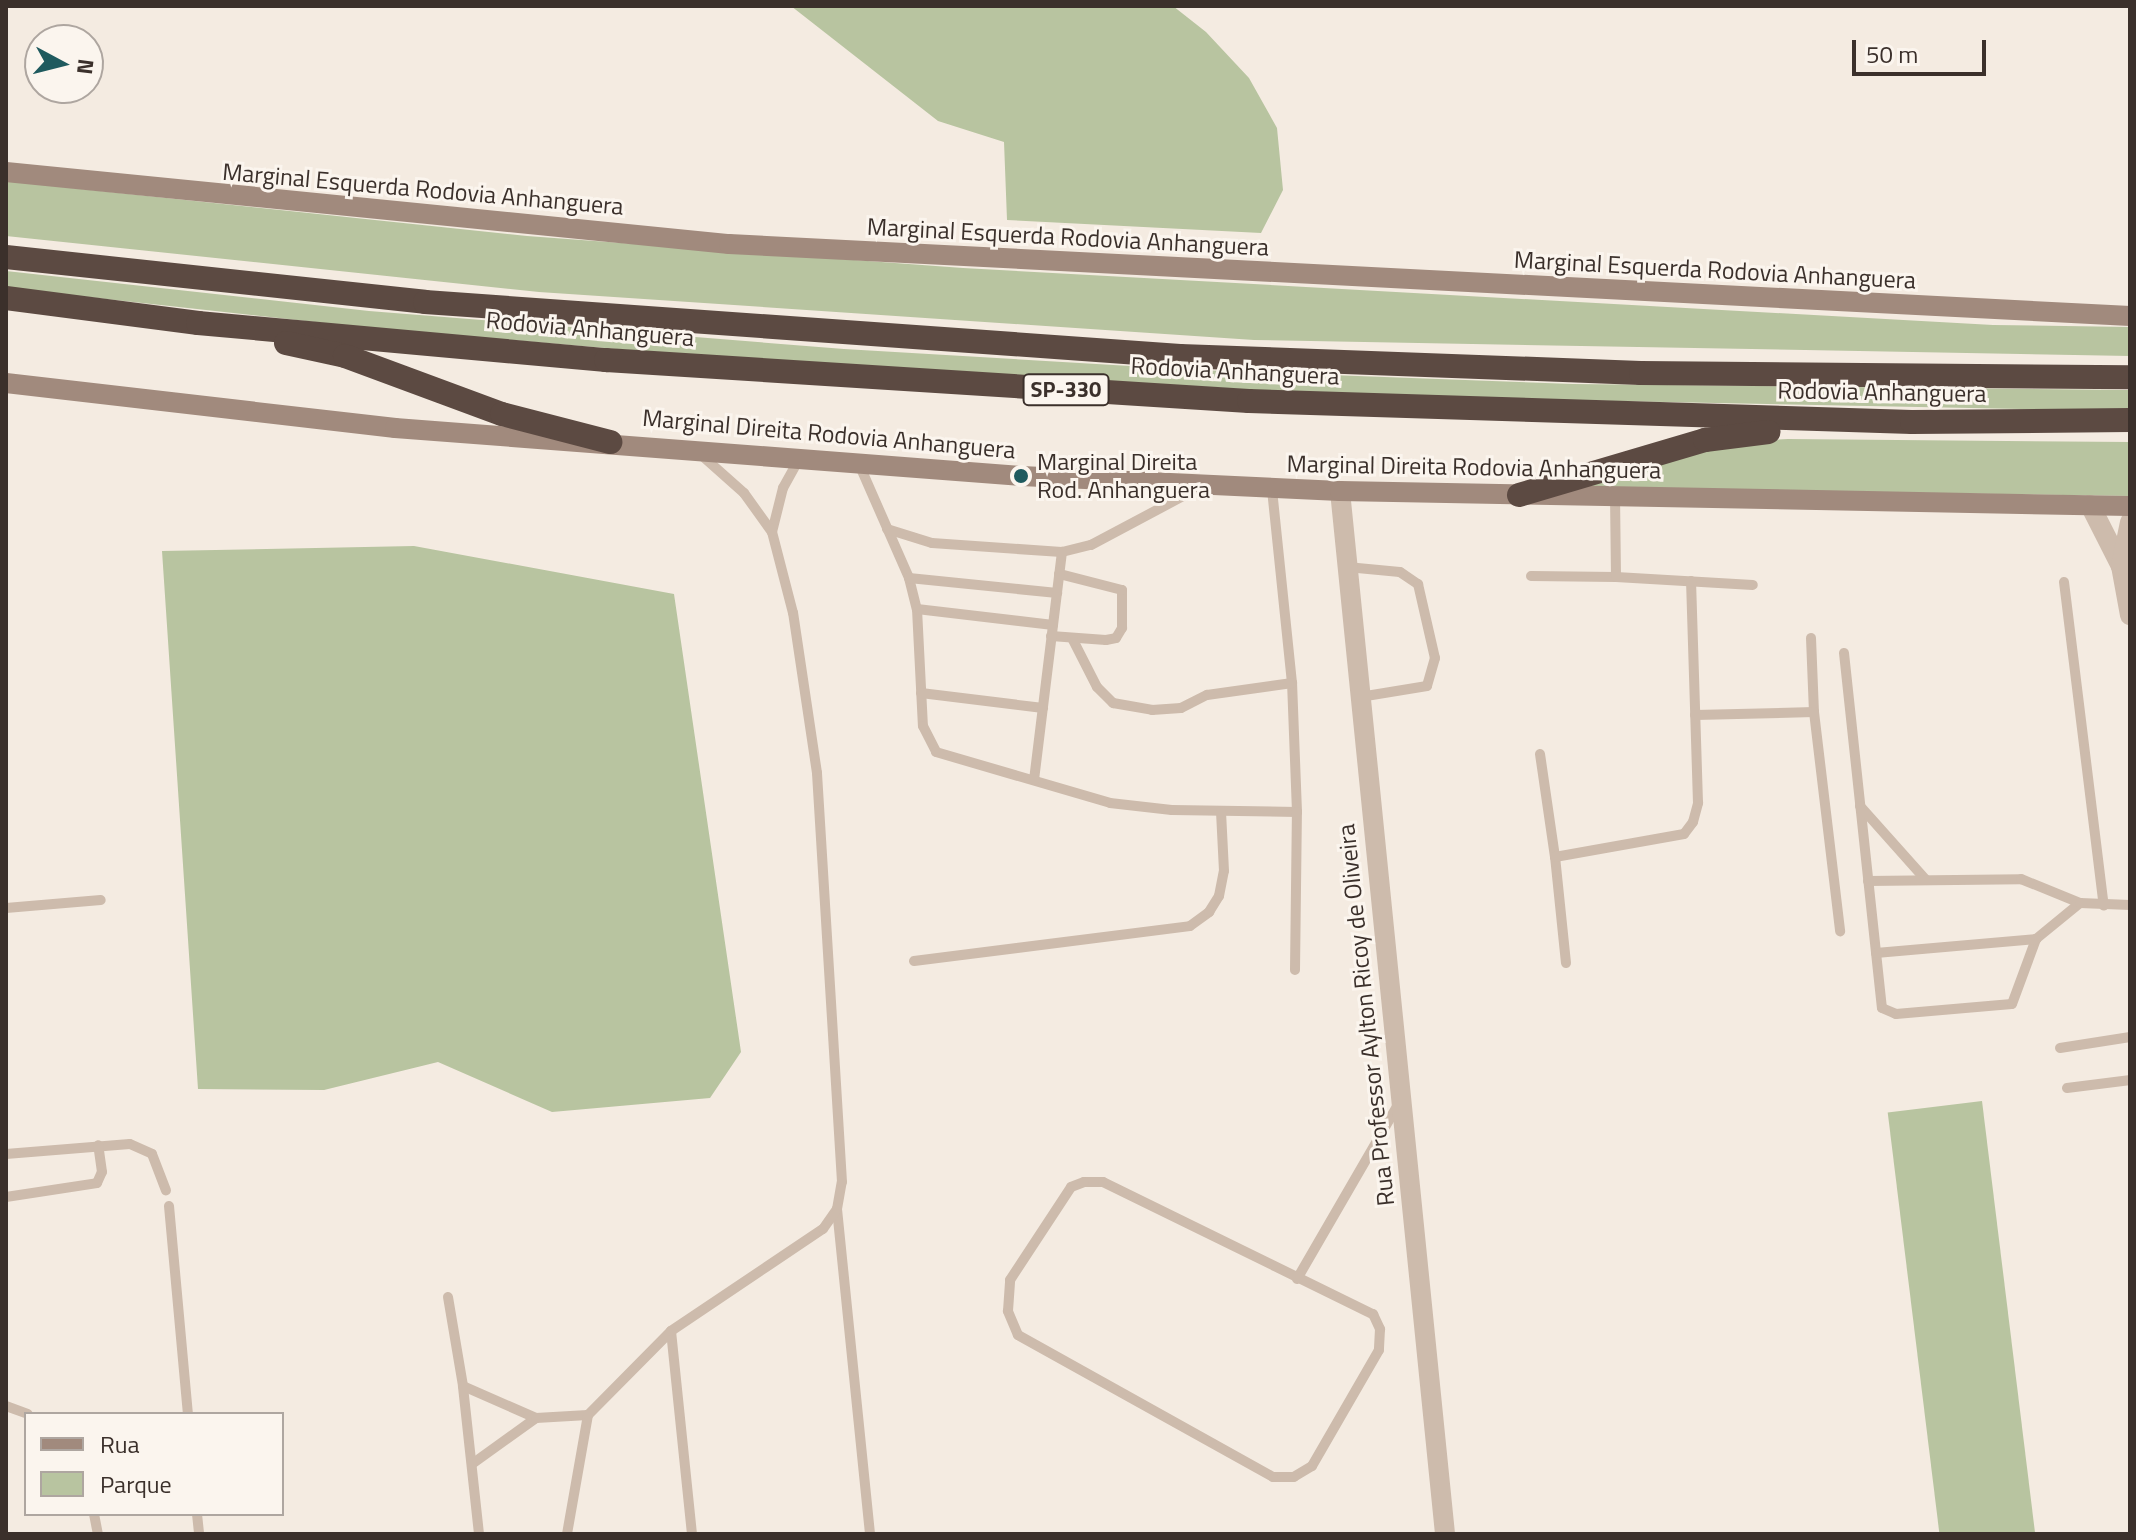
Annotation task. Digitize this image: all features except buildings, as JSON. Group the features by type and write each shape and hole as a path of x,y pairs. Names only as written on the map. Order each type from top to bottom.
{"highway":[{"name":"Rodovia Anhanguera","path":"6,257 425,302 1149,354 1641,373 2130,377"},
{"name":"Rodovia Anhanguera","path":"6,298 198,323 726,369 1249,401 1912,422 2130,420"},
{"path":"198,323 345,356 502,414 610,442"},
{"path":"1519,495 1734,435 1912,422"}],"street":[{"name":"Marginal Esquerda Rodovia Anhanguera","path":"6,172 729,244 2130,316"},
{"name":"Marginal Direita Rodovia Anhanguera","path":"6,383 395,428 610,442 859,464 1272,489 2130,506"},
{"name":"Rua Professor Aylton Ricoy de Oliveira","path":"1340,491 1445,1534"},
{"path":"2090,505 2121,566 2130,615"},
{"path":"2121,566 2130,522"}],"lane":[{"path":"696,450 744,493 772,532 793,613 817,773 842,1182 837,1209 870,1534"},
{"path":"772,532 783,488 799,459"},
{"path":"859,464 909,578 917,609 923,726 936,752 1110,803 1221,811 1297,812"},
{"path":"887,529 932,543 1062,552 1091,545 1203,485"},
{"path":"1272,489 1292,683 1297,812 1295,970"},
{"path":"1615,496 1616,577"},
{"path":"1034,780 1062,552"},
{"path":"1347,567 1400,572 1418,584 1435,658 1427,686 1360,697"},
{"path":"917,609 1052,631 1072,638 1116,638 1122,628 1122,590 1059,574"},
{"path":"1531,576 1616,577 1753,585"},
{"path":"909,578 1057,593"},
{"path":"1555,857 1684,834 1698,803 1691,581"},
{"path":"2064,582 2104,906"},
{"path":"1072,638 1097,687 1113,703 1152,710 1181,708 1207,695 1292,683"},
{"path":"1811,638 1814,712 1840,931"},
{"path":"1844,653 1882,1008 1888,1013 1910,1013 2012,1004 2036,939 2080,903"},
{"path":"921,693 1043,708"},
{"path":"1695,715 1814,712"},
{"path":"1540,754 1566,963"},
{"path":"1860,806 1926,880"},
{"path":"914,961 1190,926 1209,912 1219,896 1224,871 1221,811"},
{"path":"1868,881 2021,879 2080,903 2130,905"},
{"path":"6,908 101,900"},
{"path":"1876,953 2036,939"},
{"path":"2060,1048 2130,1037"},
{"path":"2067,1088 2130,1080"},
{"path":"1297,1279 1401,1100"},
{"path":"6,1154 98,1145 143,1147 158,1163 166,1190"},
{"path":"6,1197 97,1183 102,1172 98,1145"},
{"path":"1084,1182 1103,1182 1297,1279 1373,1314 1380,1329 1379,1350 1312,1466 1294,1477 1273,1477 1018,1335 1008,1311 1010,1280 1071,1187 1084,1182"},
{"path":"169,1206 188,1412"},
{"path":"567,1534 588,1415 671,1331 823,1229 837,1209"},
{"path":"448,1297 463,1386 479,1534"},
{"path":"671,1331 692,1534"},
{"path":"463,1386 536,1418 588,1415"},
{"path":"472,1464 536,1418"}],"green space":[{"path":"791,6 1173,6 1206,32 1249,78 1277,128 1283,190 1261,233 1007,220 1004,142 938,121"},
{"path":"6,181 527,236 963,268 1993,325 2130,327 2130,356 1254,340 539,292 6,236"},
{"path":"6,271 369,311 844,349 1198,370 1573,384 2130,390 2130,411 1352,396 688,355 369,328 6,288"},
{"path":"1748,441 2130,442 2130,496 1590,488 1594,481 1625,471"},
{"path":"414,546 674,594 741,1052 710,1098 552,1112 438,1062 324,1090 198,1089 162,551"},
{"path":"1982,1101 2035,1534 1939,1534 1888,1113"}],"place":[{"name":"Marginal Direita Rod. Anhanguera","path":"1021,476"}]}
